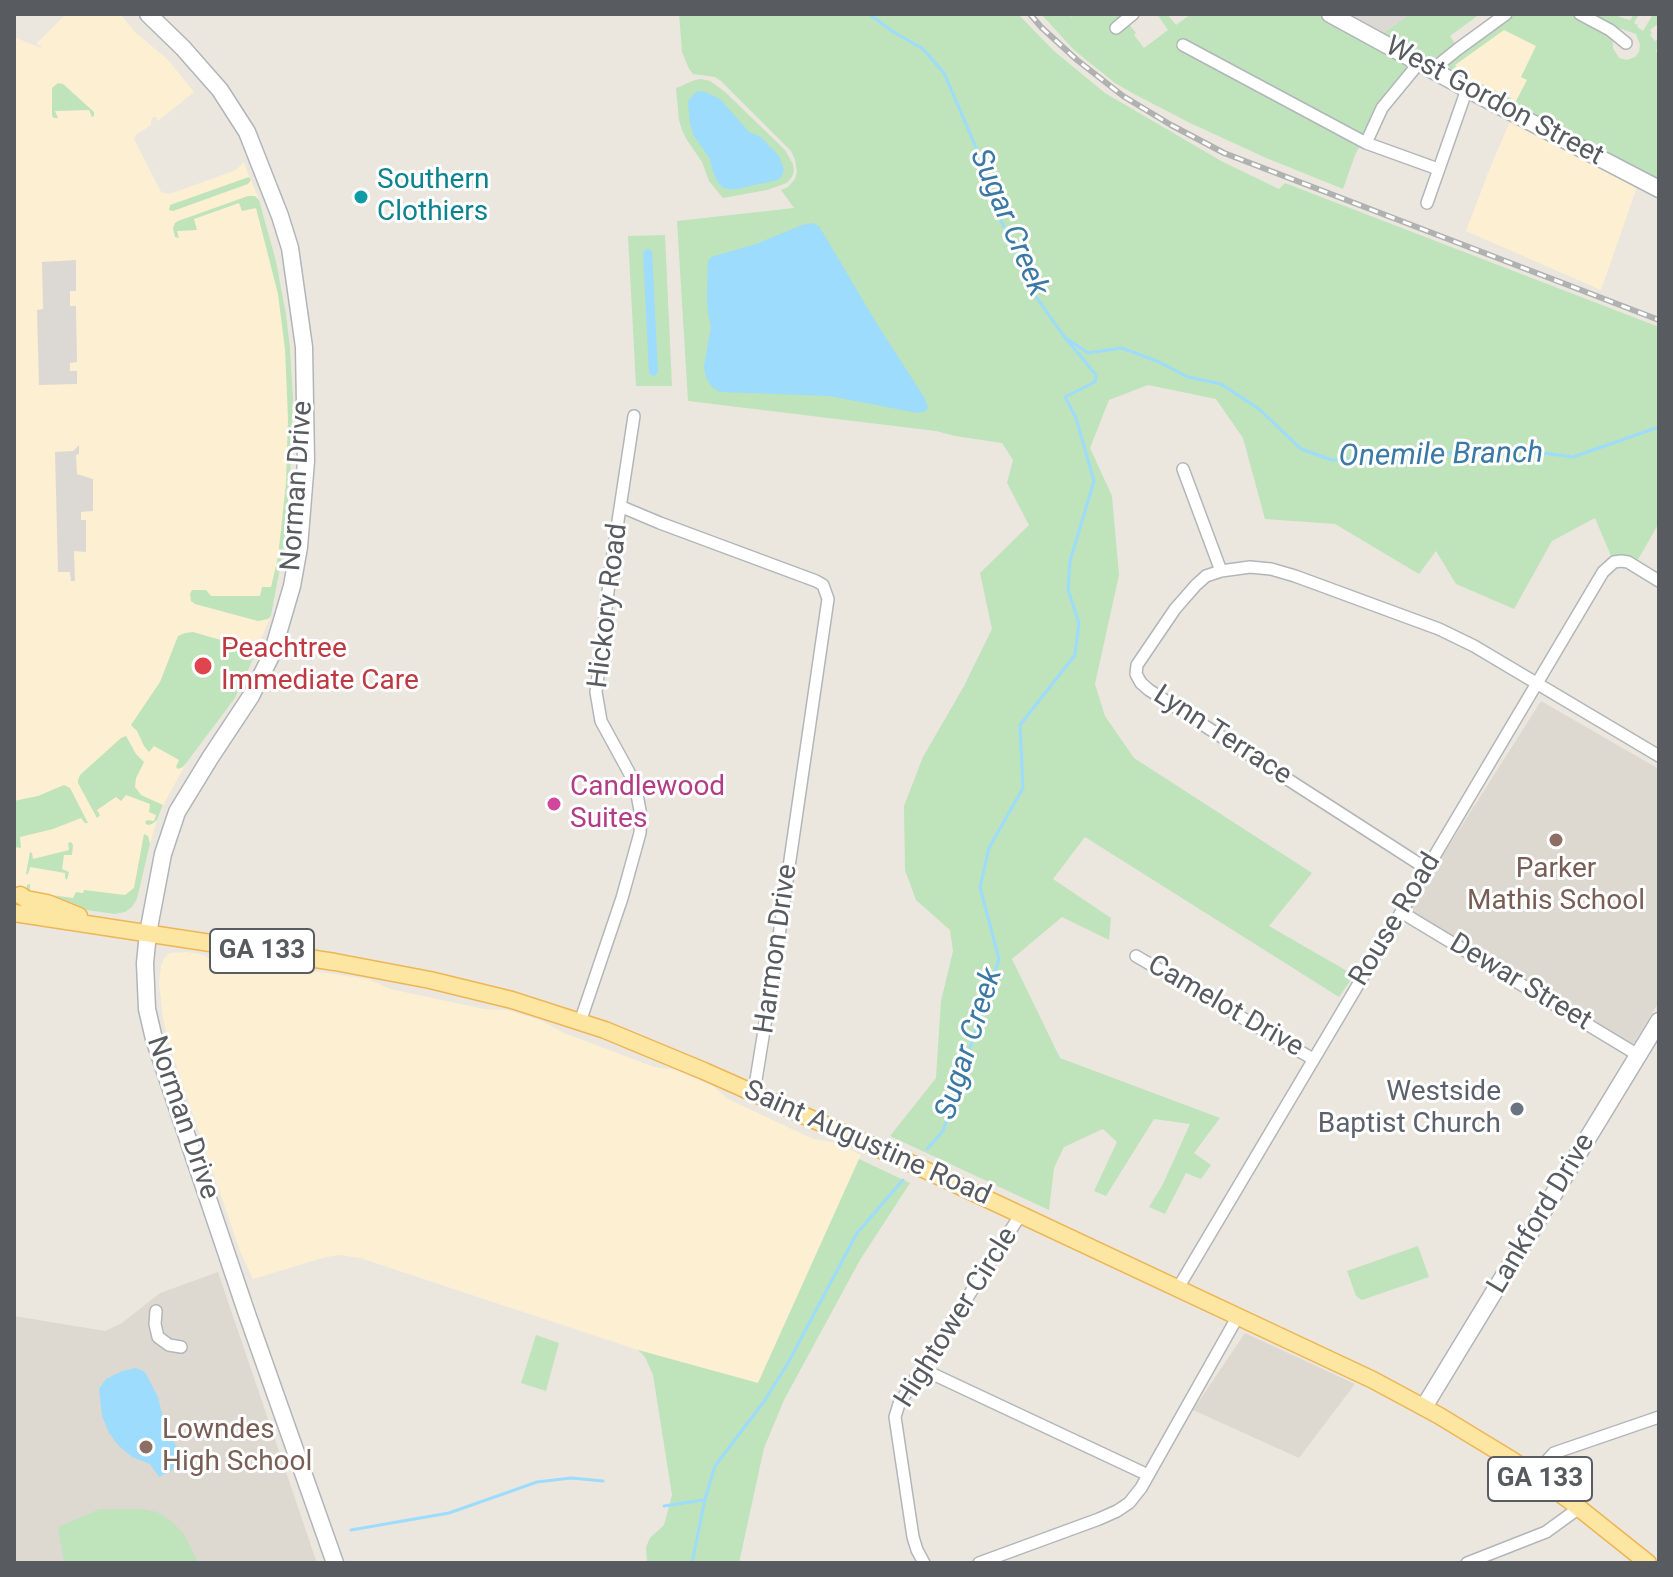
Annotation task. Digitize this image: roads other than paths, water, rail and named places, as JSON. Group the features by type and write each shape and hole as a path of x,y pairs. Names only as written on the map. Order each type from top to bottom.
{"main road":[{"path":"20,895 103,926"},
{"name":"Saint Augustine Road","path":"14,913 335,962 430,980 512,1000 580,1022 692,1065 1021,1214 1373,1380 1424,1407 1534,1475 1648,1563"}],"street":[{"name":"Norman Drive","path":"148,14 183,48 224,96 247,132 280,216 290,248 304,347 306,461 299,547 292,586 272,654 251,696 177,812 163,854 148,933 147,1009 154,1039 247,1314 335,1563"},
{"path":"1116,28 1133,14"},
{"path":"1366,143 1382,108 1426,66 1458,49 1506,14"},
{"path":"1580,14 1610,30 1626,43"},
{"name":"West Gordon Street","path":"1337,15 1467,89 1659,189"},
{"path":"1183,45 1366,143 1438,169"},
{"path":"1427,203 1467,89"},
{"name":"Hickory Road","path":"580,1022 622,898 640,833 640,802 636,789 601,721 596,692 634,416"},
{"path":"1183,469 1221,571 1250,567 1271,569 1439,629 1474,646 1659,756"},
{"name":"Hickory Road","path":"622,507 823,585 828,599 798,806"},
{"name":"Rouse Road","path":"1178,1288 1603,572 1614,562 1628,562 1659,581"},
{"name":"Lynn Terrace","path":"1221,571 1206,576 1175,609 1137,665 1136,674 1141,683 1427,869"},
{"name":"Harmon Drive","path":"754,1092 798,806"},
{"name":"Dewar Street","path":"1401,912 1638,1055"},
{"name":"Camelot Drive","path":"1136,956 1313,1059"},
{"name":"Lankford Drive","path":"1424,1407 1659,1021"},
{"name":"Hightower Circle","path":"924,1563 911,1526 895,1417 899,1404 1021,1214"},
{"path":"156,1311 158,1337 169,1345 181,1347"},
{"path":"979,1563 1117,1511 1136,1495 1238,1316"},
{"path":"922,1369 1148,1475"},
{"path":"1534,1475 1554,1453 1659,1417"},
{"path":"1467,1563 1546,1532 1579,1508"}],"water":[{"path":"703,91 720,99 749,132 761,137 779,156 784,170 778,180 732,190 718,183 710,159 694,136 690,124 688,101 696,92"},
{"path":"812,223 819,226 924,397 928,407 926,411 918,413 829,396 720,392 706,378 704,366 711,326 707,295 708,261 711,257"},
{"path":"648,248 652,251 658,372 654,377 649,373 643,252"},
{"path":"136,1368 145,1372 158,1397 166,1430 180,1452 172,1470 159,1477 150,1464 132,1457 118,1445 102,1416 99,1389 106,1379"}],"waterway":[{"name":"Sugar Creek","path":"869,14 923,49 944,73 986,171 996,212 1020,255 1034,294 1096,375 1095,382 1065,397 1076,418 1094,481 1070,561 1068,590 1079,623 1075,655 1020,725 1023,788 989,848 980,887 999,959 943,1131 927,1149"},
{"name":"Onemile Branch","path":"1066,338 1088,353 1122,348 1188,377 1221,384 1259,409 1301,449 1332,460 1514,449 1573,457 1659,427"},
{"name":"Sugar Creek","path":"692,1563 715,1466 765,1400 788,1363 857,1233 903,1180"},
{"path":"351,1530 449,1513 537,1482 571,1478 603,1481"},
{"path":"664,1506 703,1500"}],"railway":[{"path":"1030,14 1077,60 1123,96 1224,153 1659,320"}],"place":[{"name":"Southern Clothiers","path":"361,197"},
{"name":"Peachtree Immediate Care","path":"203,666"},
{"name":"Candlewood Suites","path":"554,804"},
{"name":"Parker Mathis School","path":"1556,840"},
{"name":"Westside Baptist Church","path":"1517,1109"},
{"name":"Lowndes High School","path":"146,1447"}]}
